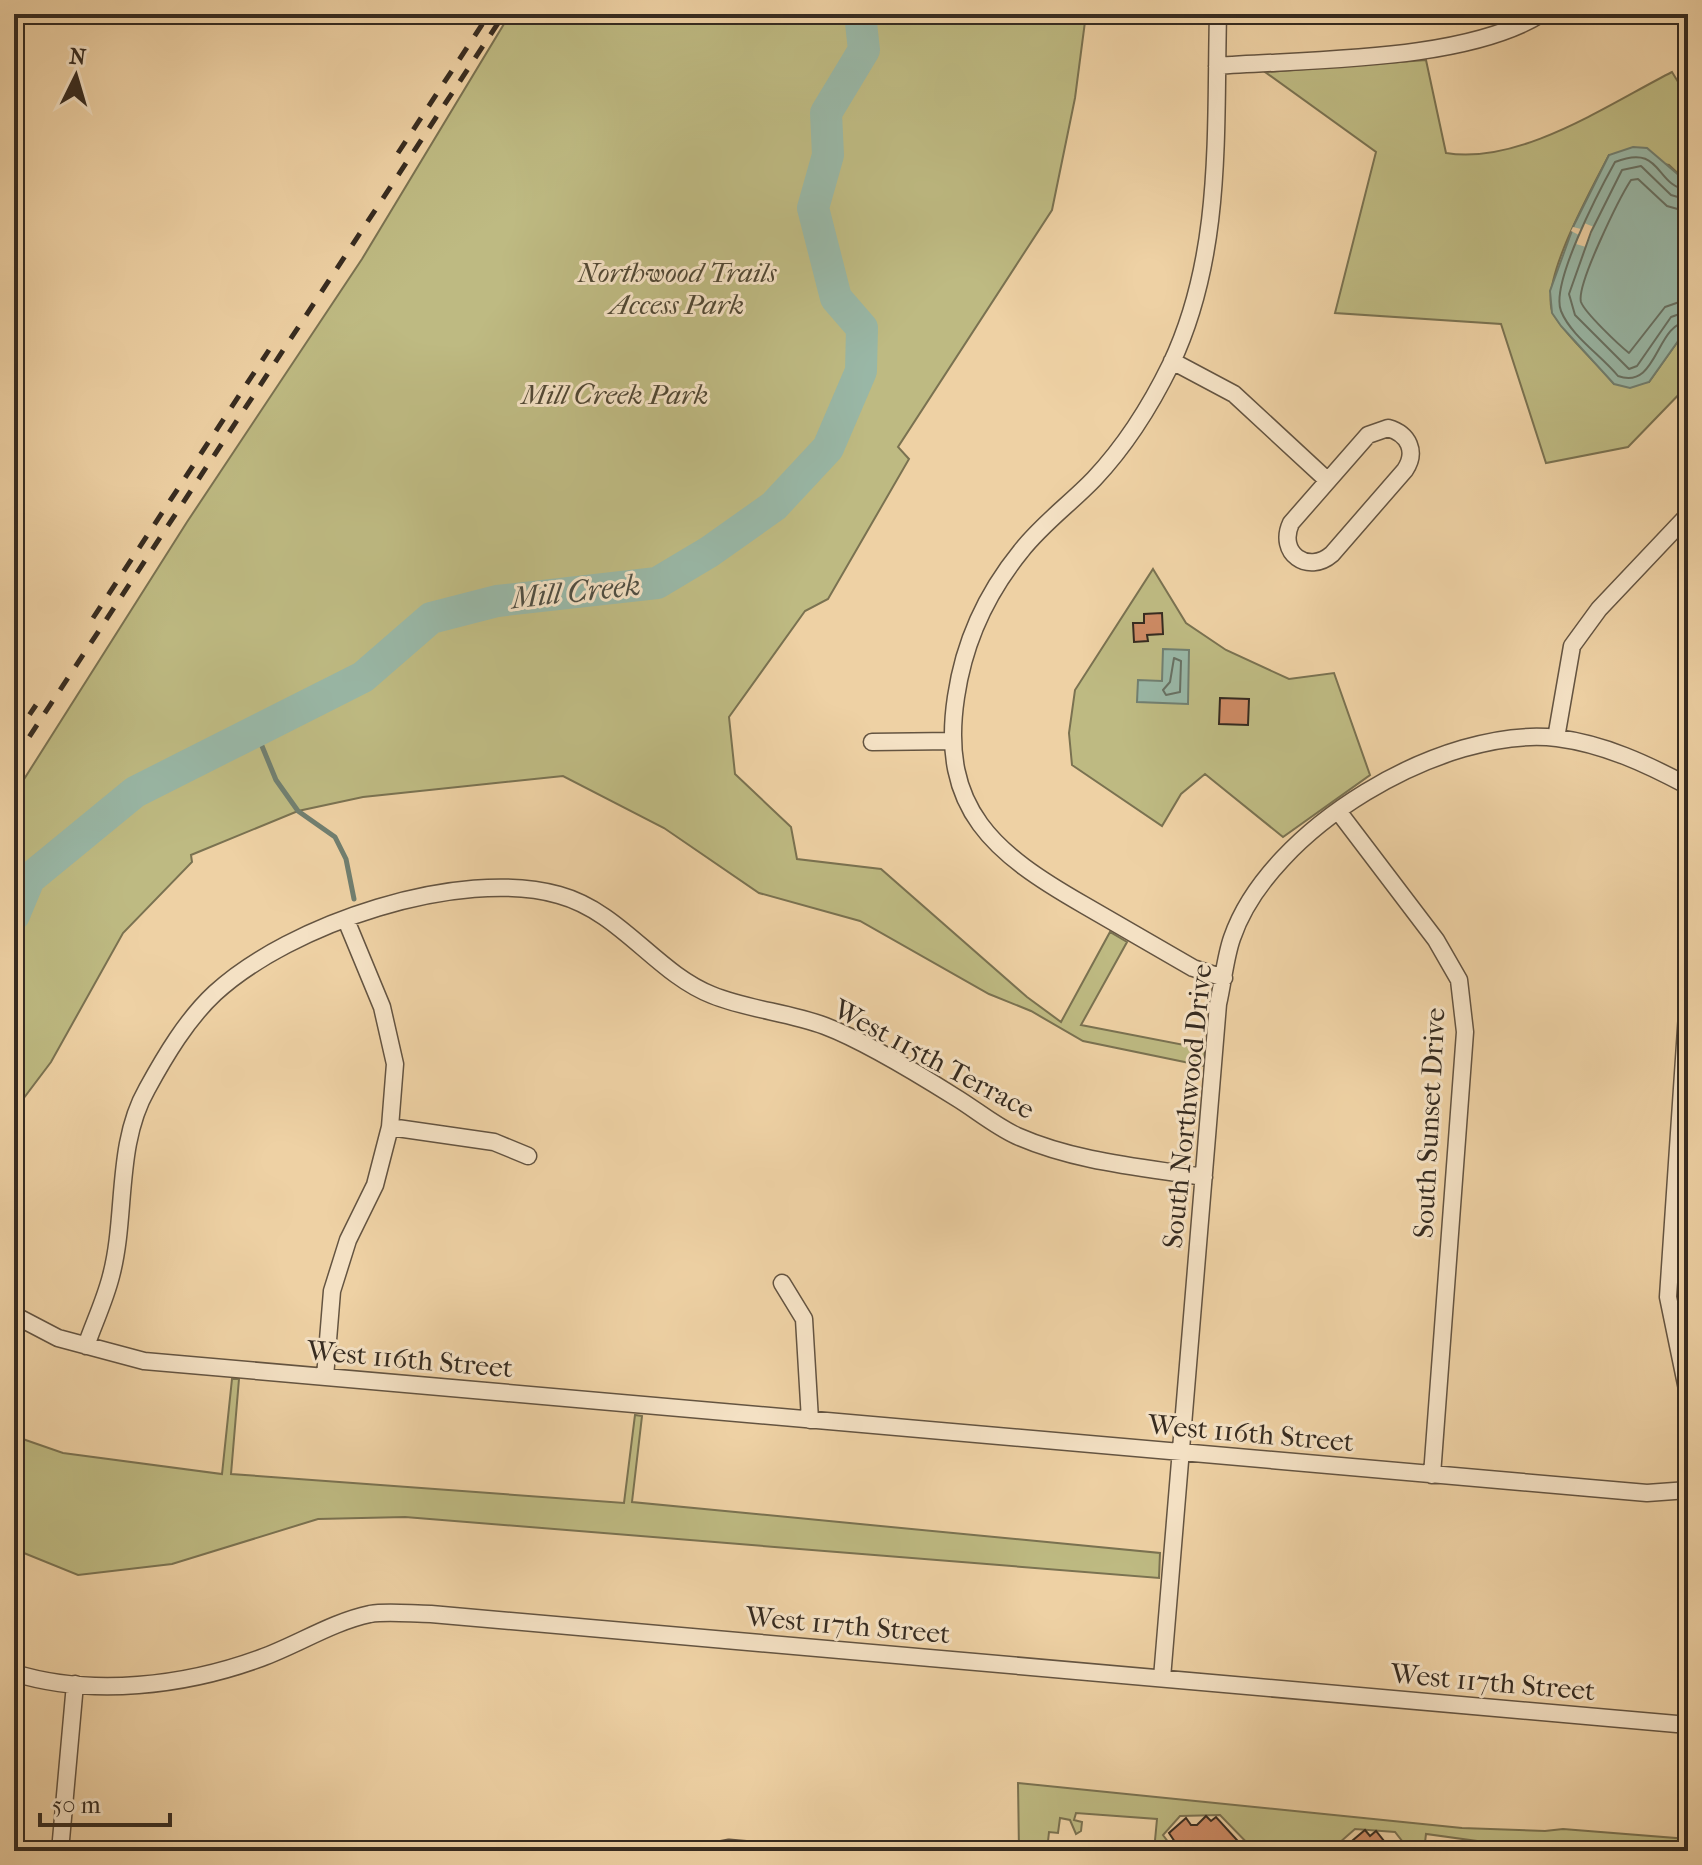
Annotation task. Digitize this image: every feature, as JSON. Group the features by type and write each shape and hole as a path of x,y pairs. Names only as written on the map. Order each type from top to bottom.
{"street":[{"path":"1218,14 1211,230 1188,322 1172,361 1125,442 1096,477 1023,548 997,581 976,621 961,664 953,741 958,776 970,810 991,841 1018,865 1193,968 1224,978"},
{"path":"1217,66 1432,49 1501,34 1541,14"},
{"path":"1172,361 1234,394 1327,480"},
{"path":"1396,430 1410,445 1411,458 1405,470 1332,554 1309,563 1289,549 1287,532 1327,480 1374,431 1396,430"},
{"path":"1556,738 1572,646 1599,609 1688,515"},
{"name":"South Northwood Drive","path":"1162,1678 1224,978 1232,937 1255,895 1285,855 1338,811 1385,779 1441,753 1511,739 1556,738 1606,748 1688,786"},
{"path":"872,742 953,741"},
{"name":"South Sunset Drive","path":"1338,811 1436,940 1459,980 1465,1032 1432,1475"},
{"name":"West 115th Terrace","path":"86,1346 111,1277 127,1152 144,1094 176,1042 214,994 262,959 316,930 449,889 511,886 560,895 606,916 707,994 751,1009 827,1026 952,1095 1015,1135 1083,1159 1204,1177"},
{"path":"325,1377 332,1291 348,1240 375,1185 390,1127 395,1064 382,1007 346,920"},
{"path":"1688,999 1668,1297 1688,1394"},
{"path":"390,1127 494,1142 528,1156"},
{"path":"782,1283 804,1319 810,1420"},
{"name":"West 116th Street","path":"14,1315 58,1338 144,1361 1647,1493 1688,1490"},
{"name":"West 117th Street","path":"14,1673 46,1683 109,1686 180,1679 259,1659 370,1614 401,1614 517,1620 1688,1725"},
{"path":"60,1851 75,1684"}],"lane":[{"path":"692,1851 729,1844 813,1851"}],"green space":[{"name":"Northwood Trails Access Park","path":"510,14 1086,14 1075,98 1052,210 898,447 909,459 828,599 805,611 729,717 735,774 791,827 797,859 881,869 1027,997 1061,1022 1110,932 1127,942 1081,1025 1205,1049 1204,1066 1083,1041 1031,1011 989,994 860,921 759,893 664,828 563,776 363,797 298,811 191,855 192,862 123,933 51,1062 14,1111 14,795 187,522 362,259"},
{"path":"1426,60 1446,153 1474,154 1503,150 1533,141 1591,115 1672,72 1688,98 1688,183 1669,165 1609,155 1569,235 1553,282 1551,301 1554,315 1614,384 1649,382 1688,327 1688,385 1628,447 1546,463 1501,324 1335,313 1376,152 1265,72"},
{"path":"1153,569 1186,623 1226,650 1289,679 1334,673 1370,775 1283,837 1205,774 1181,794 1162,826 1072,765 1069,733 1075,690"},
{"path":"232,1379 239,1379 231,1474 624,1503 635,1415 642,1416 632,1502 1160,1553 1159,1578 405,1517 318,1519 172,1564 78,1575 14,1549 14,1436 63,1453 222,1474"},
{"path":"1018,1783 1462,1828 1563,1829 1688,1839 1688,1851 1490,1851 1484,1842 1426,1834 1424,1851 1410,1851 1395,1832 1355,1829 1330,1851 1292,1851 1285,1847 1280,1851 1255,1851 1220,1815 1180,1816 1163,1835 1175,1851 1154,1851 1157,1819 1076,1813 1074,1820 1082,1822 1081,1831 1076,1834 1070,1820 1060,1818 1058,1833 1049,1832 1047,1851 1019,1851"}],"water":[{"path":"1633,147 1647,148 1688,183 1688,327 1649,382 1630,388 1614,384 1561,326 1552,313 1550,291 1574,225 1609,155"},
{"path":"1163,649 1189,650 1188,704 1137,702 1138,680 1162,681"}],"pier":[{"path":"1584,223 1594,227 1586,247 1576,244 1579,235 1571,231 1573,227 1581,229"}],"building":[{"path":"1162,613 1163,634 1147,635 1148,641 1134,642 1133,623 1144,623 1144,614"},
{"path":"1220,698 1249,699 1248,725 1219,724"},
{"path":"1206,1816 1211,1821 1216,1817 1247,1851 1181,1851 1169,1833 1186,1818 1191,1825 1197,1825"},
{"path":"1365,1830 1370,1836 1376,1831 1392,1851 1340,1851"}],"waterway":[{"name":"Mill Creek","path":"14,915 29,879 135,792 363,677 431,618 497,601 657,583 709,552 774,506 828,448 861,371 862,328 836,298 813,208 828,155 826,113 864,50 860,14"},
{"path":"255,729 276,780 298,811 335,837 346,859 354,899"}],"railway":[{"path":"398,153 489,14"},
{"path":"14,760 504,14"},
{"path":"93,618 269,350"},
{"path":"14,738 36,705"}],"park label":[{"name":"Mill Creek Park","path":"615,394"}]}
